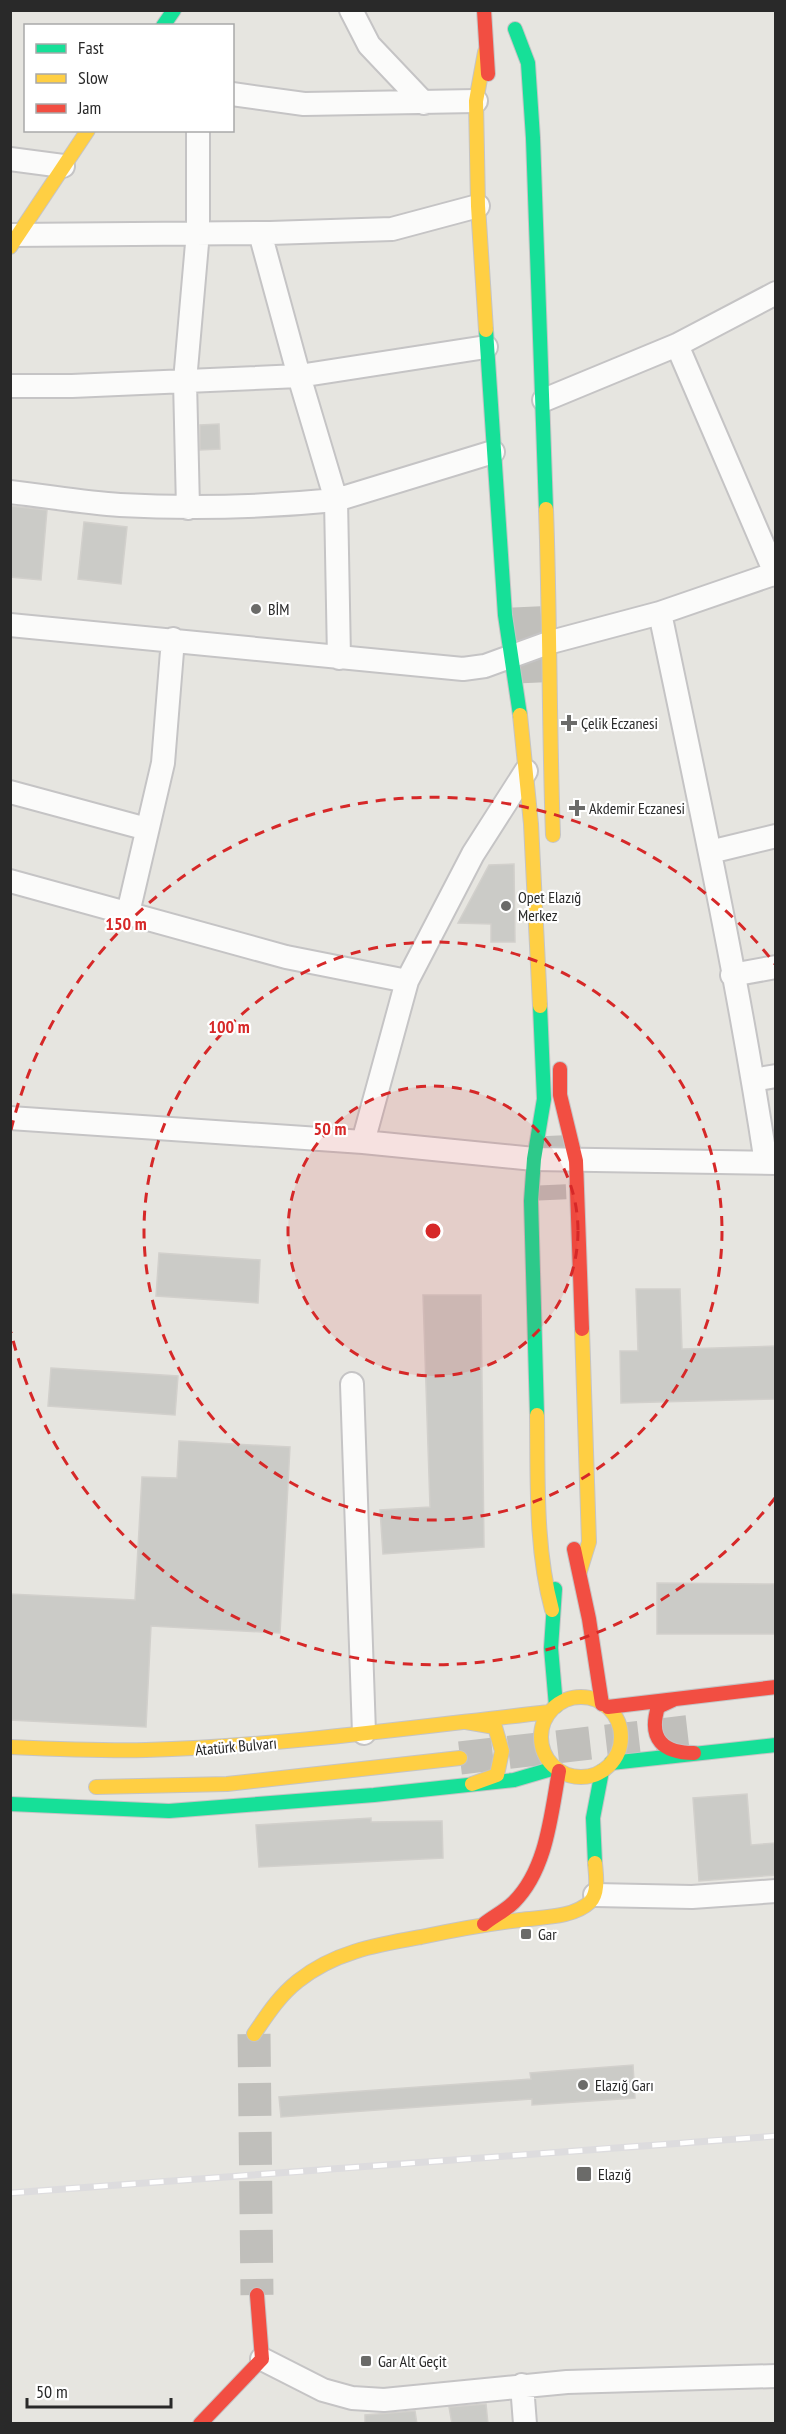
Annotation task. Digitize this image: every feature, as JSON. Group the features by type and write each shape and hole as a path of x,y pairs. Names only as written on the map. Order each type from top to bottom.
{"main road":[{"path":"165,24 174,10"},
{"path":"484,10 484,97 478,206 505,615 531,824 544,1100 534,1159 532,1213 540,1538 544,1581 552,1610"},
{"path":"511,58 515,29 514,10"},
{"path":"515,29 528,63 544,400 551,642 549,714 553,845"},
{"path":"13,239 87,132"},
{"path":"532,514 537,605"},
{"path":"559,1059 560,1095 576,1161 589,1542 580,1571"},
{"path":"571,1540 580,1571 605,1706"},
{"path":"553,1709 549,1650 556,1584 556,1560"},
{"path":"605,1706 776,1687"},
{"path":"254,2034 278,1999 298,1981 321,1965 344,1954 368,1947 484,1924 568,1914 580,1910 589,1903 595,1895 596,1881 593,1818 607,1767 617,1755 621,1743 620,1730 616,1718 605,1706 584,1697 571,1698 553,1709 543,1723 540,1737 542,1750 549,1762 571,1776 584,1777 607,1767 696,1753 776,1745"},
{"path":"673,1700 658,1707 653,1719 662,1744 673,1752 696,1753"},
{"path":"692,1709 764,1702"},
{"path":"10,1746 69,1751 142,1751 231,1746 364,1733 553,1709"},
{"path":"458,1721 495,1726 501,1739 501,1766 497,1775 472,1784"},
{"path":"77,1787 227,1784 460,1758"},
{"path":"10,1804 169,1811 363,1796 513,1779 557,1769"},
{"path":"484,1924 515,1901 527,1884 545,1835 557,1769"},
{"path":"200,2424 262,2359 257,2295"}],"street":[{"path":"351,10 369,45 424,103"},
{"path":"234,94 304,104 424,103 484,97"},
{"path":"188,508 185,381 198,232 198,132"},
{"path":"10,159 63,166"},
{"path":"13,239 198,232 260,233 392,229 478,206"},
{"path":"260,233 336,500 339,658"},
{"path":"544,400 676,345 776,293"},
{"path":"10,625 173,639 339,658 463,669 485,666 551,642 660,613 775,574 676,345"},
{"path":"10,386 299,376 486,347"},
{"path":"10,492 117,505 188,508 336,500 493,452"},
{"path":"10,1118 363,1142 534,1159 771,1163 764,1078 732,975 710,852 660,613"},
{"path":"128,913 163,764 173,639"},
{"path":"363,1142 407,981 473,854 526,771"},
{"path":"10,792 147,829"},
{"path":"710,852 776,836"},
{"path":"10,881 286,957 407,981"},
{"path":"732,975 776,967"},
{"path":"352,1383 364,1733"},
{"path":"595,1895 692,1897 776,1891"},
{"path":"262,2359 323,2390 352,2398 384,2400 567,2382 776,2376"},
{"path":"522,2385 525,2424"}],"building":[{"path":"219,424 220,449 200,450 200,425"},
{"path":"10,506 47,510 41,580 10,577"},
{"path":"84,522 127,527 121,584 78,579"},
{"path":"514,864 515,942 491,942 491,924 458,923 489,865"},
{"path":"159,1253 260,1260 258,1303 156,1296"},
{"path":"636,1289 680,1289 682,1349 776,1346 776,1399 621,1403 620,1351 638,1351"},
{"path":"423,1295 481,1295 484,1547 383,1554 380,1510 430,1507"},
{"path":"51,1368 178,1376 175,1415 48,1406"},
{"path":"179,1441 290,1447 280,1633 151,1626 146,1727 10,1720 10,1594 135,1600 142,1477 177,1478"},
{"path":"657,1583 776,1584 776,1634 657,1634"},
{"path":"747,1794 751,1845 776,1843 776,1875 699,1881 693,1798"},
{"path":"371,1818 371,1822 442,1821 443,1858 259,1867 256,1825"},
{"path":"633,2065 635,2098 532,2105 532,2099 281,2117 279,2097 531,2079 530,2073"},
{"path":"486,2404 488,2424 452,2424 449,2407"},
{"path":"415,2411 417,2424 365,2424 365,2415"}],"tunnel":[{"path":"524,607 528,683"},
{"path":"547,1136 550,1200"},
{"path":"460,1758 694,1731"},
{"path":"254,2034 257,2295"}],"railway":[{"path":"10,2193 776,2136"}],"traffic: fast":[{"path":"164,24 174,10"},
{"path":"515,29 528,63 533,138 546,509"},
{"path":"486,330 505,615 520,715"},
{"path":"537,1415 531,1201 534,1159 544,1099 540,1006"},
{"path":"555,1589 551,1648 556,1706"},
{"path":"611,1763 776,1745"},
{"path":"10,1804 169,1811 374,1795 514,1780 555,1768"},
{"path":"595,1863 593,1818 602,1771"}],"traffic: slow":[{"path":"485,52 476,101 478,206 486,330"},
{"path":"10,247 87,132"},
{"path":"546,509 553,835"},
{"path":"520,715 531,824 540,1006"},
{"path":"580,1571 589,1542 582,1329"},
{"path":"537,1415 540,1538 552,1610"},
{"path":"581,1697 596,1700 609,1709 618,1722 621,1737 618,1752 609,1765 596,1774 581,1777 566,1774 553,1765 544,1752 541,1737 544,1722 553,1709 566,1700 581,1697"},
{"path":"10,1747 112,1750 197,1748 348,1735 549,1712"},
{"path":"466,1722 495,1727 502,1751 497,1775 472,1784"},
{"path":"96,1787 227,1784 460,1758"},
{"path":"254,2034 291,1987 312,1971 341,1956 388,1943 482,1925 557,1916 583,1907 595,1894 595,1863"}],"traffic: jam":[{"path":"484,10 488,74"},
{"path":"560,1069 560,1095 576,1161 582,1329"},
{"path":"574,1549 589,1619 602,1704"},
{"path":"608,1707 776,1687"},
{"path":"673,1700 658,1707 655,1718 657,1736 666,1747 694,1753"},
{"path":"484,1924 514,1902 534,1874 546,1840 559,1771"},
{"path":"200,2424 262,2359 257,2295"}],"place":[{"name":"BİM","path":"256,609"},
{"name":"Çelik Eczanesi","path":"569,723"},
{"name":"Akdemir Eczanesi","path":"577,808"},
{"name":"Opet Elazığ Merkez","path":"506,906"},
{"name":"Gar","path":"526,1934"},
{"name":"Elazığ Garı","path":"583,2085"},
{"name":"Elazığ","path":"584,2174"},
{"name":"Gar Alt Geçit","path":"366,2361"}]}
